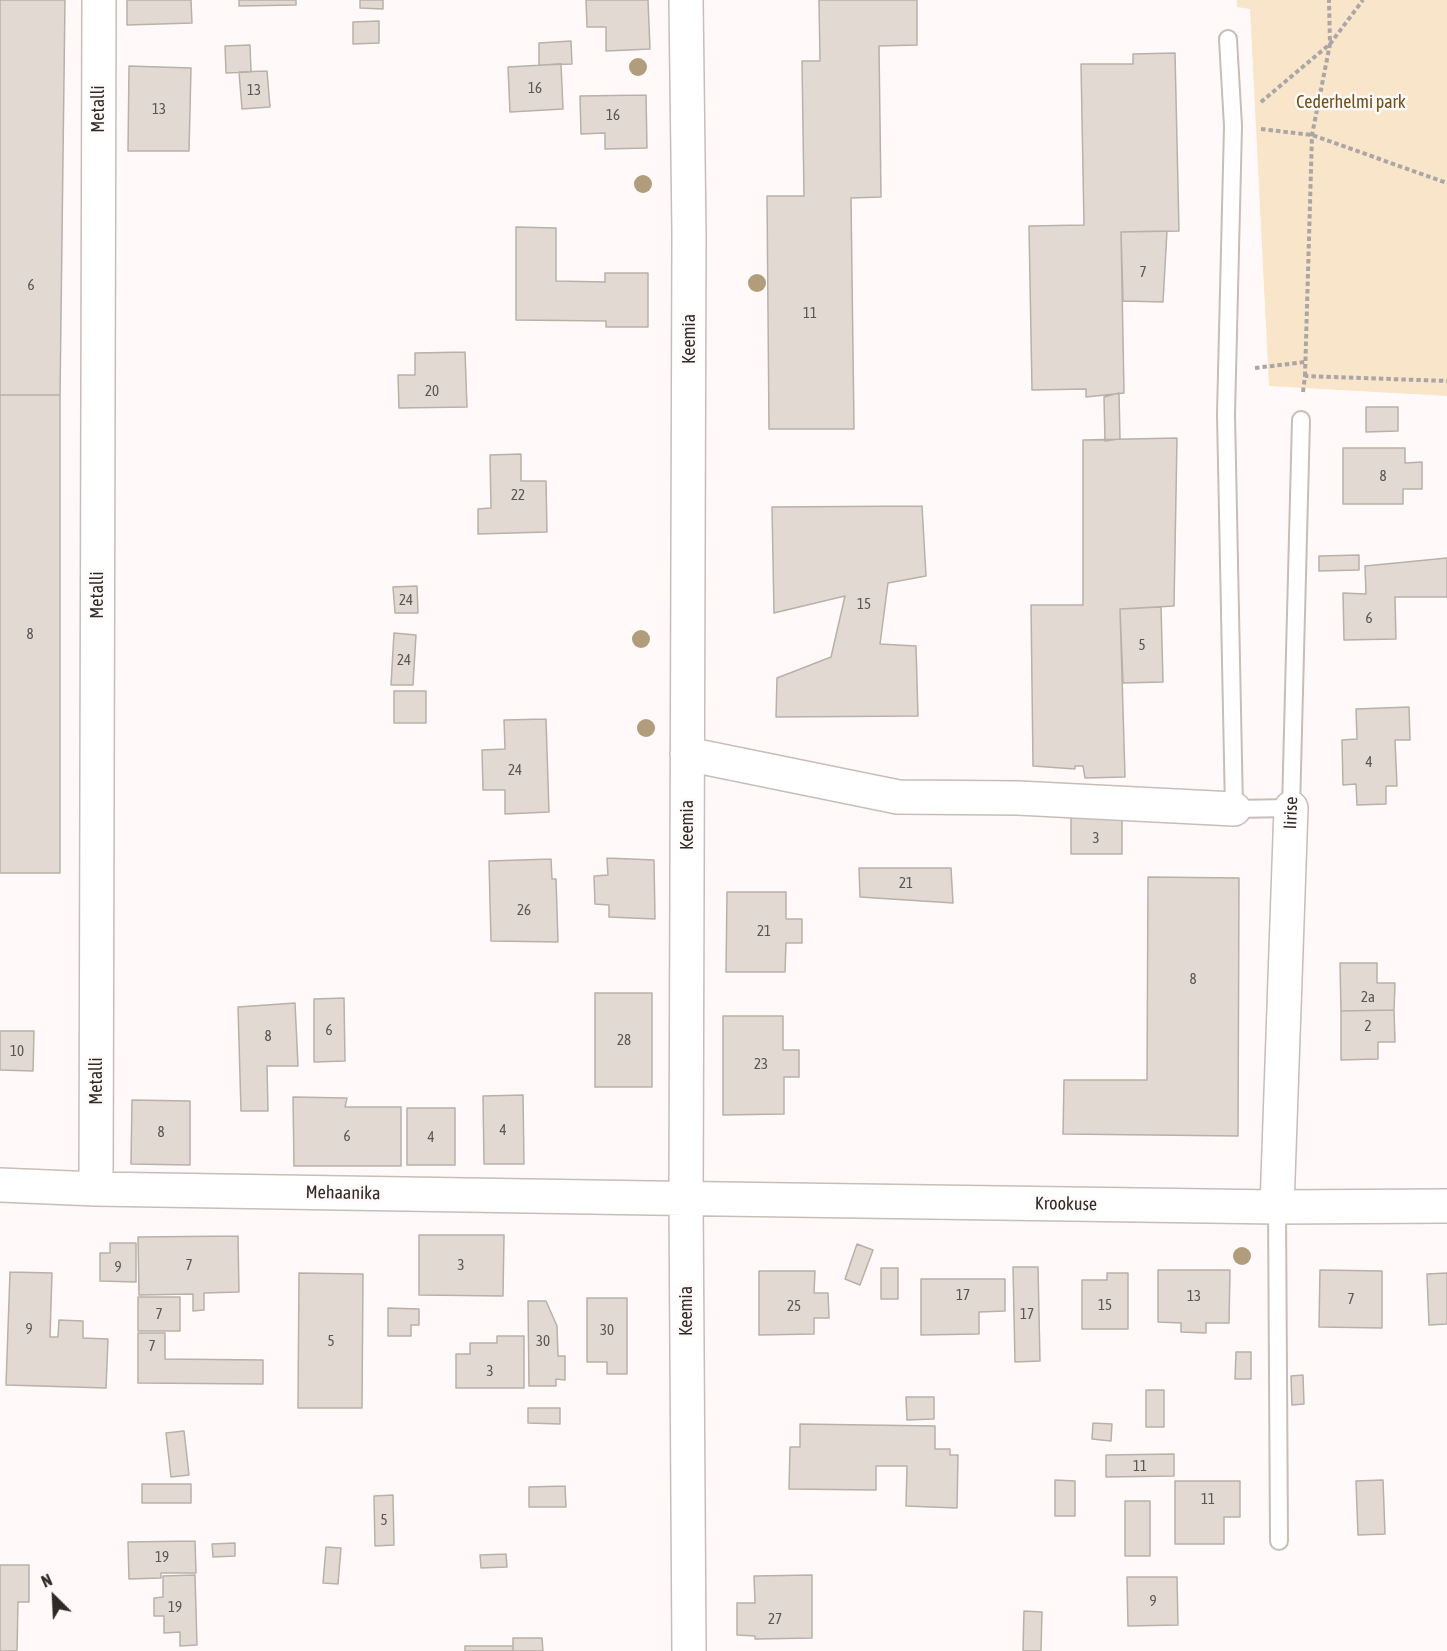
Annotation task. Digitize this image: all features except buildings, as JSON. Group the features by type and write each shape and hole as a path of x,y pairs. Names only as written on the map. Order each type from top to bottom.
{"street":[{"name":"Metalli","path":"96,1190 99,0"},
{"name":"Keemia","path":"686,0 689,234 686,1198 689,1651"},
{"path":"687,754 898,797 1017,798 1234,809"},
{"name":"Iirise","path":"1277,1207 1292,808"},
{"name":"Mehaanika","path":"0,1185 96,1190 686,1198"},
{"name":"Krookuse","path":"686,1198 1277,1207 1447,1206"}],"lane":[{"path":"1228,39 1233,126 1227,372 1234,809 1292,808"},
{"name":"Iirise","path":"1292,808 1300,420"},
{"path":"1277,1207 1279,1541"}],"path":[{"path":"1300,420 1305,376 1312,135 1330,44 1329,0"},
{"path":"1233,126 1330,44 1363,0"},
{"path":"1233,126 1312,135 1447,183"},
{"path":"1227,372 1305,362"},
{"path":"1305,376 1447,381"}],"green space":[{"name":"Cederhelmi park","path":"1237,0 1447,0 1447,396 1269,386 1250,9 1237,7"}]}
